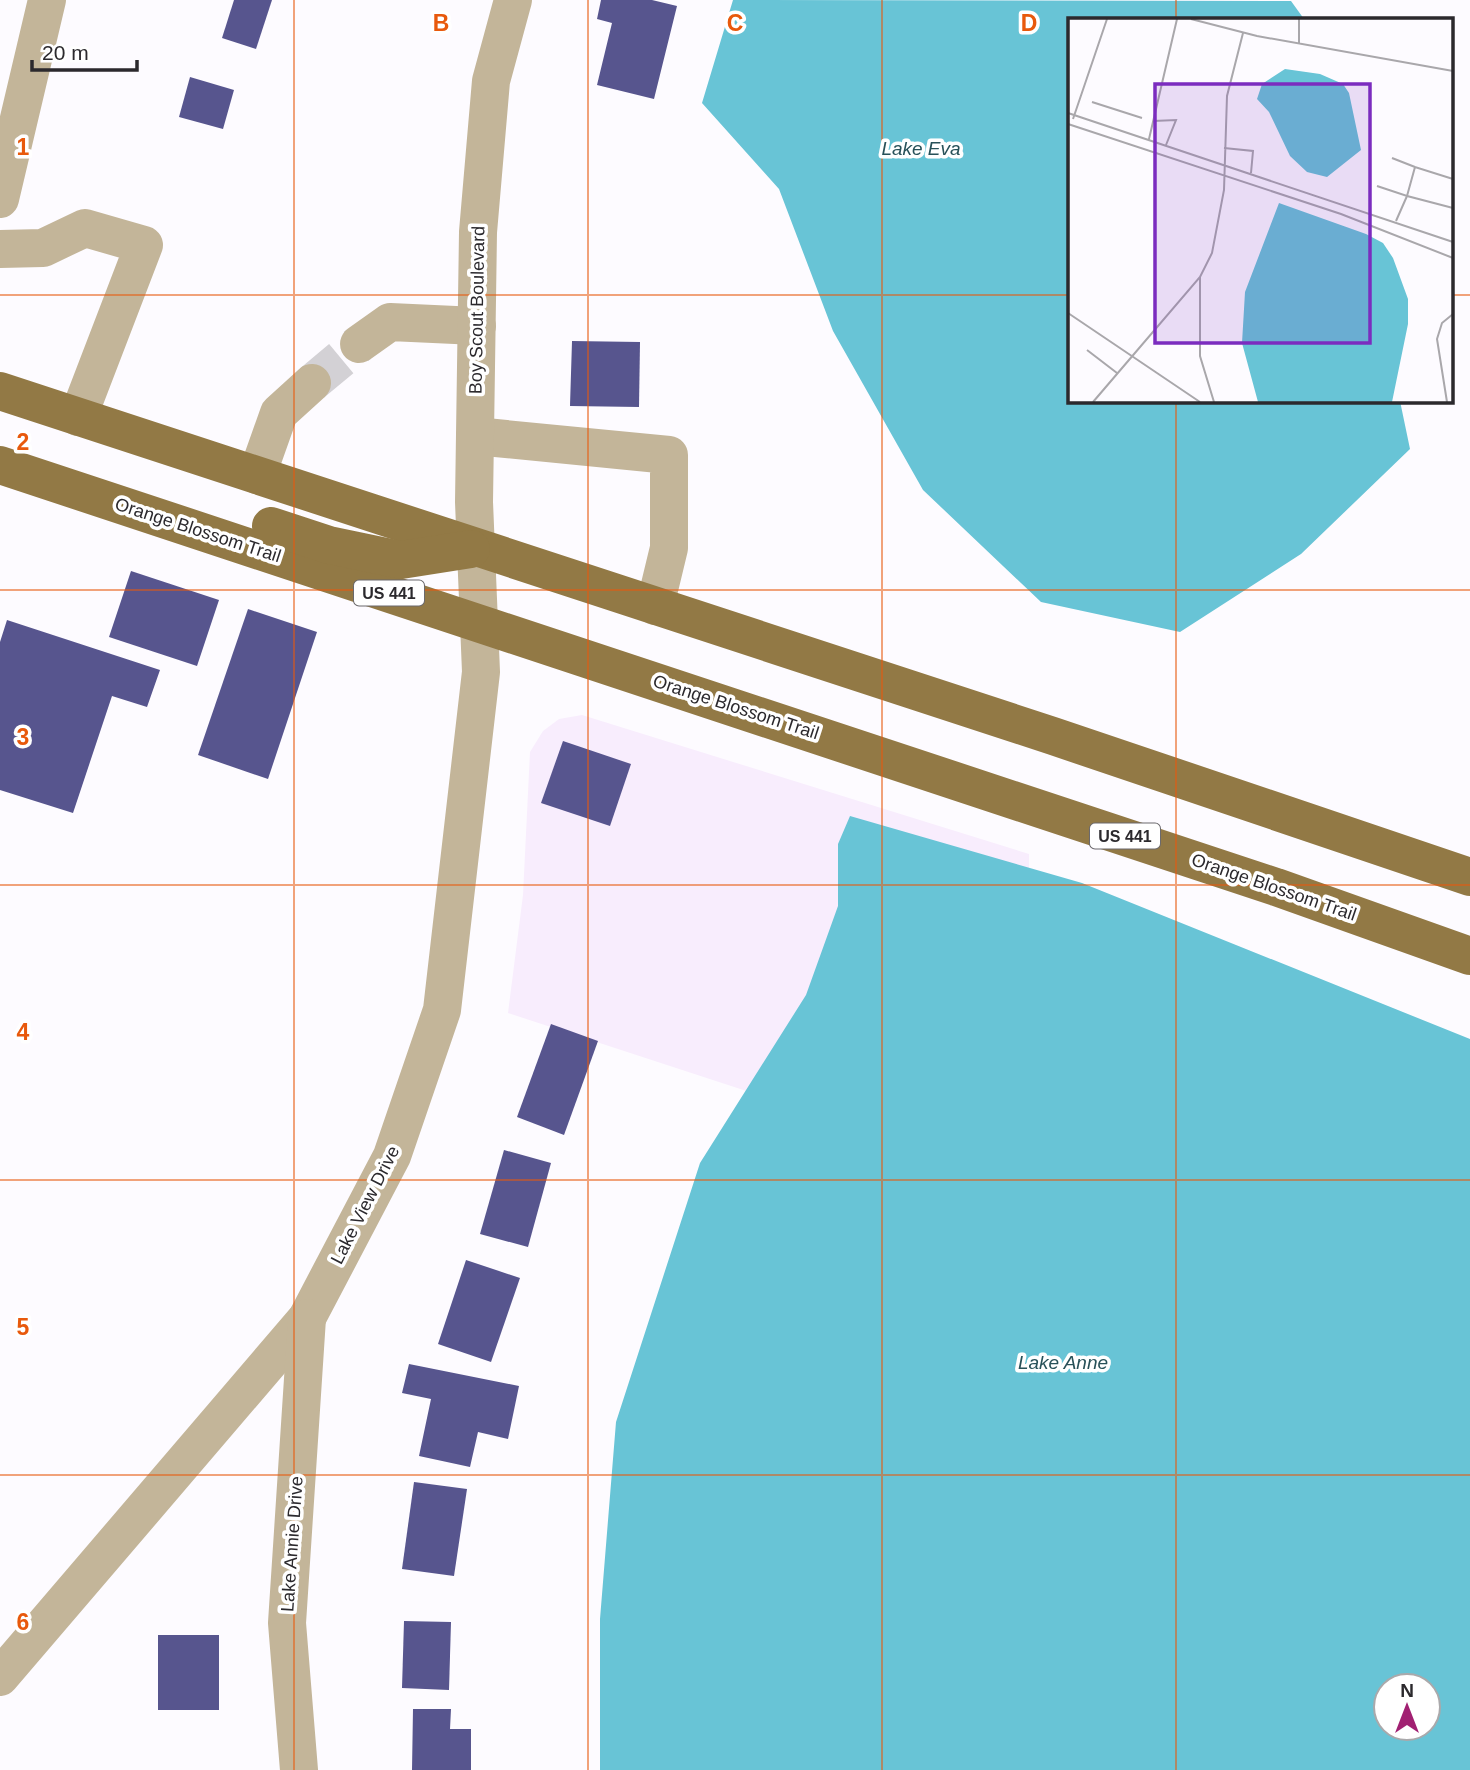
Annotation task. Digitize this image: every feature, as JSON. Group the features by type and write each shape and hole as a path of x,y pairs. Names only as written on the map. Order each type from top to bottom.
{"main road":[{"path":"0,391 1470,877"},
{"path":"0,437 329,545 401,560 477,548"},
{"name":"Orange Blossom Trail","path":"0,464 1276,887 1470,957"}],"street":[{"path":"0,199 47,0"},
{"name":"Boy Scout Boulevard","path":"480,623 475,436 478,232 491,81 513,0"},
{"path":"0,249 43,248 85,228 144,245 78,417"},
{"path":"359,344 390,322 477,326"},
{"path":"257,475 279,412 312,383"},
{"path":"475,436 669,455 669,548 655,606"},
{"name":"Lake View Drive","path":"0,1677 307,1318 392,1156 442,1010 477,725 480,623"},
{"name":"Lake Annie Drive","path":"299,1770 287,1623 307,1318"}],"shaded area":[{"path":"582,715 1029,854 1030,1184 508,1013 523,895 530,752 543,731 559,719"}],"water":[{"name":"Lake Eva","path":"733,0 1291,1 1303,18 1068,18 1068,402 1400,402 1410,449 1301,554 1180,632 1041,602 923,490 833,331 779,189 702,103"},
{"name":"Lake Anne","path":"850,816 1082,883 1470,1039 1470,1770 600,1770 600,1619 616,1422 700,1163 806,995 838,906 838,844"}],"building":[{"path":"234,0 272,0 256,49 222,38"},
{"path":"601,0 652,0 677,6 654,99 597,85 612,23 597,19"},
{"path":"190,77 234,90 223,129 179,117"},
{"path":"572,341 640,342 639,407 570,406"},
{"path":"131,571 219,600 197,666 109,637"},
{"path":"248,609 317,632 268,779 198,755"},
{"path":"7,620 160,670 147,707 112,696 73,813 0,790 0,642"},
{"path":"563,741 631,764 610,826 541,803"},
{"path":"551,1024 598,1041 564,1135 517,1117"},
{"path":"504,1150 551,1163 528,1247 480,1234"},
{"path":"466,1260 520,1278 491,1362 438,1344"},
{"path":"409,1364 519,1386 508,1439 478,1432 470,1467 419,1456 431,1399 402,1393"},
{"path":"414,1482 467,1489 454,1576 402,1569"},
{"path":"404,1621 451,1622 449,1690 402,1688"},
{"path":"158,1635 219,1635 219,1710 158,1710"},
{"path":"413,1709 451,1709 450,1729 471,1729 471,1770 412,1770"}],"tunnel":[{"path":"312,383 359,344"}]}
